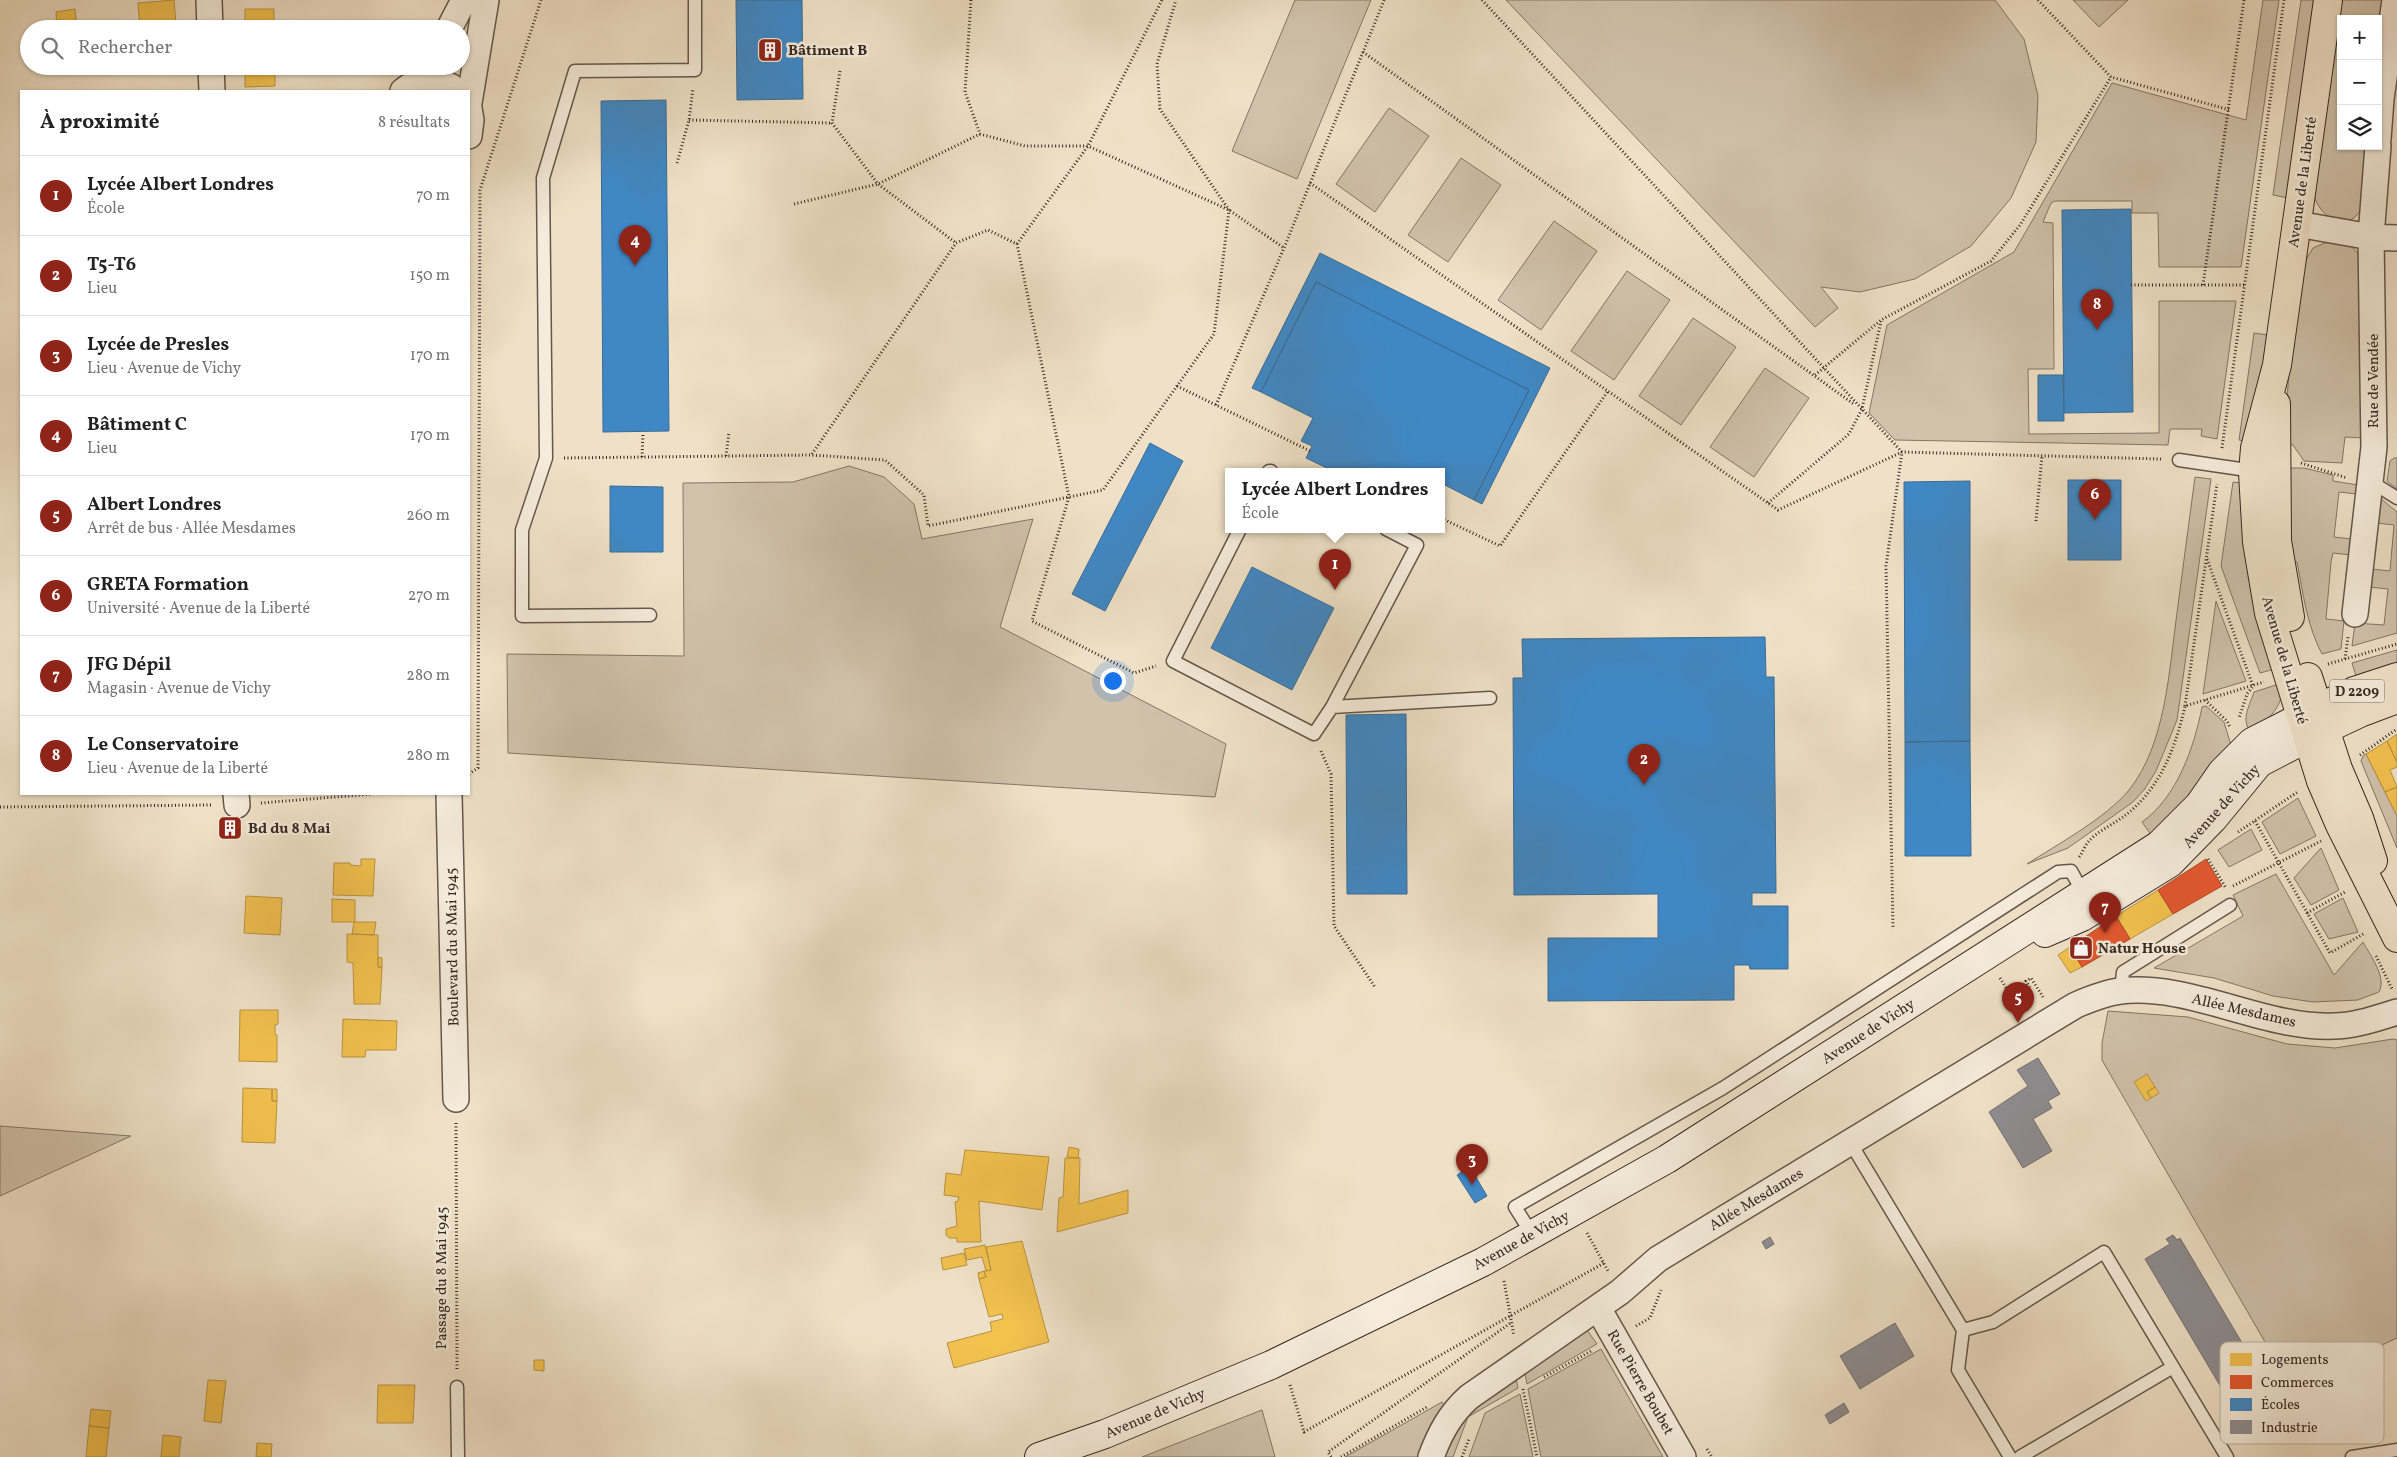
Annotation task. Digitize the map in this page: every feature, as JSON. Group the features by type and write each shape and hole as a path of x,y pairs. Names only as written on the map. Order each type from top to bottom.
{"main road":[{"name":"Avenue de la Liberté","path":"2328,0 2277,365 2255,448 2264,476 2257,542 2269,613 2313,723 2338,769 2359,818 2397,936"},
{"name":"Avenue de Vichy","path":"2079,894 2170,862 2213,819 2259,763 2354,691 2397,677"},
{"name":"Avenue de Vichy","path":"1039,1457 1105,1434 1271,1365 1482,1262 1667,1159 2079,894 2159,845 2200,805 2222,772 2252,742 2397,699"}],"street":[{"path":"209,0 210,20"},
{"path":"454,20 464,0"},
{"path":"470,97 486,0"},
{"path":"2381,105 2395,0"},
{"path":"211,75 212,90"},
{"path":"418,80 443,83 455,90"},
{"path":"470,114 470,128"},
{"name":"Rue de Vendée","path":"2355,614 2374,428 2371,237 2378,150"},
{"path":"2297,224 2371,237 2397,238"},
{"name":"Boulevard du 8 Mai 1945","path":"449,795 456,1099"},
{"name":"Allée Mesdames","path":"1431,1457 1438,1439 1456,1408 1631,1284 1658,1259 2076,1004 2121,991 2150,992 2202,999 2281,1021 2334,1026 2360,1022 2397,1012"},
{"name":"Rue Pierre Boubet","path":"1598,1308 1683,1457"}],"lane":[{"path":"650,614 522,616 522,530 546,458 543,178 575,71 695,70 695,0"},
{"path":"2179,460 2247,470 2264,476"},
{"path":"2370,481 2397,498"},
{"path":"1238,533 1173,661 1314,734 1332,707 1417,544 1394,533"},
{"path":"1332,707 1490,698"},
{"path":"1532,1234 1514,1207 1724,1088 2058,872 2079,894"},
{"path":"2121,991 2123,972 2230,905"},
{"path":"1850,1142 1963,1330 1958,1370 2010,1457"},
{"path":"1963,1330 1993,1322 2104,1252 2227,1457"},
{"path":"2020,1457 2173,1367"},
{"path":"458,1387 458,1457"},
{"path":"2352,1457 2397,1450"}],"path":[{"path":"470,773 478,768 480,190 541,0"},
{"path":"971,0 966,92 980,134"},
{"path":"1162,0 1088,146 1017,244 1069,497 1032,621 1134,673 1173,661"},
{"path":"546,458 811,455 885,460 924,495 928,526 1103,490 1214,334 1229,210 1160,109 1157,64 1176,0"},
{"path":"1216,405 1284,248 1384,0"},
{"path":"1482,0 1902,452"},
{"path":"2038,0 2111,77 2230,110"},
{"path":"2203,285 2230,110 2244,0"},
{"path":"2079,894 2090,840 2128,813 2144,798 2161,774 2179,733 2185,706 2284,0"},
{"path":"1363,52 1862,410"},
{"path":"677,163 689,120 695,70"},
{"path":"840,71 832,123 878,184 956,243"},
{"path":"1815,375 1881,320 1991,261 2020,225 2111,77"},
{"path":"689,120 832,123"},
{"path":"794,204 878,184 980,134 1025,146 1088,146 1229,210 1284,248"},
{"path":"1310,183 1778,510 1902,452 2179,460"},
{"path":"811,455 956,243 988,230 1017,244"},
{"path":"2131,286 2244,285"},
{"path":"1768,503 1849,434 1862,410 1881,320"},
{"path":"1177,386 1310,451"},
{"path":"1445,520 1500,546 1608,391"},
{"path":"726,456 729,432"},
{"path":"642,457 643,433"},
{"path":"1893,928 1886,566 1902,452"},
{"path":"2036,520 2042,456"},
{"path":"2305,465 2318,466 2343,477 2370,481"},
{"path":"2206,558 2253,686"},
{"path":"2185,706 2253,686"},
{"path":"2252,742 2240,727 2239,717 2247,694 2253,686"},
{"path":"1314,734 1331,774 1334,926 1374,987"},
{"path":"2295,783 2301,789"},
{"path":"0,807 345,795"},
{"path":"2255,821 2330,953 2365,933"},
{"path":"2205,854 2227,890 2324,840"},
{"path":"2307,913 2346,891"},
{"path":"2000,978 2013,999 2030,988 2026,981 2031,978 2038,988"},
{"name":"Passage du 8 Mai 1945","path":"456,1099 458,1387"},
{"path":"1288,1380 1304,1432 1510,1314 1605,1265 1593,1243"},
{"path":"1331,1457 1328,1452 1512,1322 1503,1274"},
{"path":"1539,1380 1650,1318 1664,1282"},
{"path":"1519,1363 1537,1457"},
{"path":"1516,1394 1531,1384"},
{"path":"1462,1457 1471,1433"}],"shaded area":[{"path":"1295,0 1371,0 1297,179 1232,151"},
{"path":"1506,0 1995,0 2024,39 2038,96 2036,142 2011,198 1971,246 1915,279 1860,292 1821,287 1838,308 1815,327"},
{"path":"2073,0 2128,0 2099,27"},
{"path":"2263,0 2279,0 2241,267 2159,267 2158,213 2132,213 2132,201 2055,201 2051,203 2043,222 2053,223 2054,369 2028,369 2029,434 2159,433 2159,301 2236,301 2217,439 2201,436 2202,429 2170,429 2168,445 1895,440 1869,413 1887,325 2014,252 2112,83 2246,120"},
{"path":"2301,0 2316,0 2288,198 2273,195"},
{"path":"2341,0 2384,0 2382,15 2339,15"},
{"path":"2337,27 2337,150 2366,150 2361,210 2347,221 2332,219 2320,207 2315,199 2313,190"},
{"path":"1389,108 1429,136 1375,212 1336,184"},
{"path":"1461,158 1501,185 1448,262 1408,235"},
{"path":"1554,221 1597,251 1541,330 1498,300"},
{"path":"2327,242 2351,246 2362,258 2364,438 2345,437 2342,463 2304,461 2293,445 2284,443 2289,371 2304,263 2313,248"},
{"path":"1627,271 1670,300 1614,380 1571,351"},
{"path":"1693,318 1736,347 1681,425 1639,396"},
{"path":"2254,333 2268,335 2249,442 2239,440"},
{"path":"1765,368 1809,398 1754,477 1710,447"},
{"path":"2397,458 2397,489 2387,481 2390,461"},
{"path":"849,466 884,477 914,504 922,539 1033,519 1000,627 1226,744 1215,797 508,753 507,654 684,656 683,483 793,482"},
{"path":"2283,468 2304,468 2333,475 2333,481 2358,485 2357,494 2339,492 2334,537 2352,539 2351,555 2333,553 2331,562 2326,619 2344,621 2341,649 2322,654 2309,621 2297,562 2289,562"},
{"path":"2195,477 2211,479 2177,720 2156,771 2144,790 2133,802 2068,848 2027,864 2108,811 2129,790 2141,772 2151,751 2164,706 2168,682"},
{"path":"2233,482 2241,483 2278,668 2260,673 2221,566"},
{"path":"2379,497 2397,512 2397,633 2352,646 2355,623 2384,625 2388,589 2369,587 2371,569 2390,571 2394,525 2376,523"},
{"path":"2216,601 2246,681 2203,694"},
{"path":"2397,650 2397,667 2357,679 2352,663"},
{"path":"2282,683 2281,699 2278,706 2269,717 2251,732 2246,723 2246,717 2254,692"},
{"path":"2206,706 2224,722 2230,742 2235,747 2154,839 2142,822 2165,799 2182,771 2199,723 2202,707"},
{"path":"2366,754 2397,816 2397,848 2361,761"},
{"path":"2298,798 2316,836 2280,854 2262,822"},
{"path":"2251,829 2262,850 2229,867 2218,850"},
{"path":"2321,848 2339,890 2311,905 2294,878"},
{"path":"2276,874 2334,975 2363,942 2379,973 2381,986 2379,992 2358,1000 2313,1002 2273,996 2214,978 2154,968 2243,916 2233,895"},
{"path":"2343,898 2358,932 2329,939 2314,914"},
{"path":"2108,1011 2188,1017 2287,1044 2335,1048 2393,1039 2397,1040 2397,1338 2384,1344 2384,1342 2265,1342 2102,1060 2102,1043"},
{"path":"0,1126 131,1136 0,1196"},
{"path":"1587,1330 1597,1344 1527,1384 1525,1373"},
{"path":"1601,1349 1663,1457 1541,1457 1528,1389"},
{"path":"1516,1379 1518,1388 1468,1417"},
{"path":"1520,1394 1533,1457 1469,1457 1485,1413"},
{"path":"1442,1402 1444,1405 1431,1424 1418,1457 1345,1457"},
{"path":"1262,1410 1275,1457 1142,1457"},
{"path":"1468,1417 1453,1457 1444,1457 1450,1443"}],"building: Logements":[{"path":"174,0 176,20 139,20 138,3"},
{"path":"75,9 76,20 56,20 56,12"},
{"path":"245,9 274,9 274,20 245,20"},
{"path":"245,75 275,75 275,86 245,87"},
{"path":"2397,734 2397,762 2387,741"},
{"path":"2387,741 2397,762 2397,767 2390,770 2397,787 2385,792 2366,754"},
{"path":"2397,787 2397,816 2385,792"},
{"name":"Bd du 8 Mai","path":"225,823 236,824 235,832 224,831"},
{"path":"361,859 375,859 373,896 333,895 334,863 350,863 350,865 361,866"},
{"path":"2158,890 2173,914 2130,939 2116,916"},
{"path":"246,896 282,898 280,935 244,933"},
{"path":"332,899 355,900 355,922 332,922"},
{"path":"354,922 376,922 374,935 352,934"},
{"path":"347,934 378,935 378,967 382,967 380,1004 354,1004 353,963 347,962"},
{"path":"2070,947 2082,967 2070,973 2058,955"},
{"path":"378,957 382,958 382,967 378,967"},
{"path":"240,1010 278,1010 278,1024 275,1025 277,1062 239,1061"},
{"path":"343,1019 397,1021 396,1050 366,1050 365,1057 342,1057"},
{"path":"2147,1074 2155,1087 2147,1092 2151,1098 2146,1101 2134,1082"},
{"path":"2155,1087 2159,1093 2151,1098 2147,1092"},
{"path":"243,1088 272,1089 272,1101 277,1101 275,1143 242,1142"},
{"path":"272,1089 277,1089 277,1101 272,1101"},
{"path":"1069,1147 1079,1149 1078,1158 1067,1157"},
{"path":"965,1150 1049,1157 1042,1210 979,1201 981,1242 957,1242 957,1238 949,1238 946,1235 946,1229 957,1226 955,1202 958,1201 959,1197 944,1195 946,1173 961,1175"},
{"path":"1065,1158 1080,1158 1079,1204 1128,1190 1128,1213 1057,1232 1059,1198 1063,1197"},
{"path":"1022,1241 1049,1342 954,1368 947,1343 992,1331 990,1322 1003,1319 1002,1314 989,1317 979,1279 986,1277 984,1271 991,1270 986,1247"},
{"path":"985,1245 991,1270 986,1271 982,1257 967,1260 964,1249"},
{"path":"964,1253 967,1265 943,1270 941,1258"},
{"path":"984,1271 986,1277 979,1279 978,1273"},
{"path":"534,1360 544,1360 544,1371 534,1370"},
{"path":"208,1380 226,1381 221,1423 204,1421"},
{"path":"378,1385 415,1385 413,1423 377,1423"},
{"path":"91,1409 111,1411 109,1428 89,1426"},
{"path":"89,1426 109,1428 106,1457 86,1457"},
{"path":"163,1435 181,1437 179,1457 161,1457"},
{"path":"257,1443 272,1444 271,1457 256,1457"}],"building: Commerces":[{"path":"2206,859 2222,886 2173,914 2158,890"},
{"path":"2116,916 2130,939 2082,967 2070,947"}],"building: Écoles":[{"name":"Bâtiment B","path":"736,0 802,0 803,99 737,100"},
{"path":"666,100 669,431 603,432 601,101"},
{"path":"2131,209 2133,412 2064,413 2062,210"},
{"path":"1320,253 1550,368 1482,504 1474,500 1529,390 1316,282 1261,392 1252,388"},
{"path":"1316,282 1529,390 1474,500 1445,485 1445,468 1327,468 1306,458 1312,446 1301,441 1313,418 1261,392"},
{"path":"2038,375 2063,375 2064,421 2038,421"},
{"path":"1150,443 1183,461 1105,611 1072,594"},
{"path":"2068,480 2121,480 2121,560 2068,560"},
{"path":"1970,481 1970,741 1905,742 1904,482"},
{"path":"610,486 663,487 663,552 610,552"},
{"path":"1252,567 1334,608 1292,690 1211,648"},
{"path":"1765,637 1766,677 1774,677 1776,893 1752,893 1752,906 1788,906 1788,969 1750,969 1749,965 1734,965 1734,1000 1548,1001 1548,938 1658,938 1658,894 1514,895 1513,678 1523,678 1522,639"},
{"path":"1406,714 1407,894 1347,894 1346,715"},
{"path":"1970,741 1971,856 1905,856 1905,742"},
{"path":"1470,1167 1487,1196 1475,1203 1457,1175"}],"building: Industrie":[{"path":"2038,1058 2060,1094 2048,1101 2052,1108 2033,1119 2052,1151 2023,1168 1989,1112 2028,1086 2017,1070"},
{"path":"2173,1235 2177,1240 2180,1238 2242,1342 2220,1342 2220,1386 2145,1259 2170,1244 2166,1239"},
{"path":"1770,1237 1774,1244 1766,1249 1762,1242"},
{"path":"1895,1323 1914,1356 1860,1389 1840,1356"},
{"path":"1844,1403 1849,1412 1830,1424 1825,1415"}],"place":[{"name":"Bâtiment B","path":"770,50"},
{"name":"Bâtiment C","path":"635,266"},
{"name":"Le Conservatoire","path":"2097,330"},
{"name":"GRETA Formation","path":"2095,520"},
{"name":"Lycée Albert Londres","path":"1335,590"},
{"name":"T5-T6","path":"1644,785"},
{"name":"Bd du 8 Mai","path":"230,828"},
{"name":"JFG Dépil","path":"2105,933"},
{"name":"Natur House","path":"2081,948"},
{"name":"Albert Londres","path":"2018,1023"},
{"name":"Lycée de Presles","path":"1472,1185"}]}
